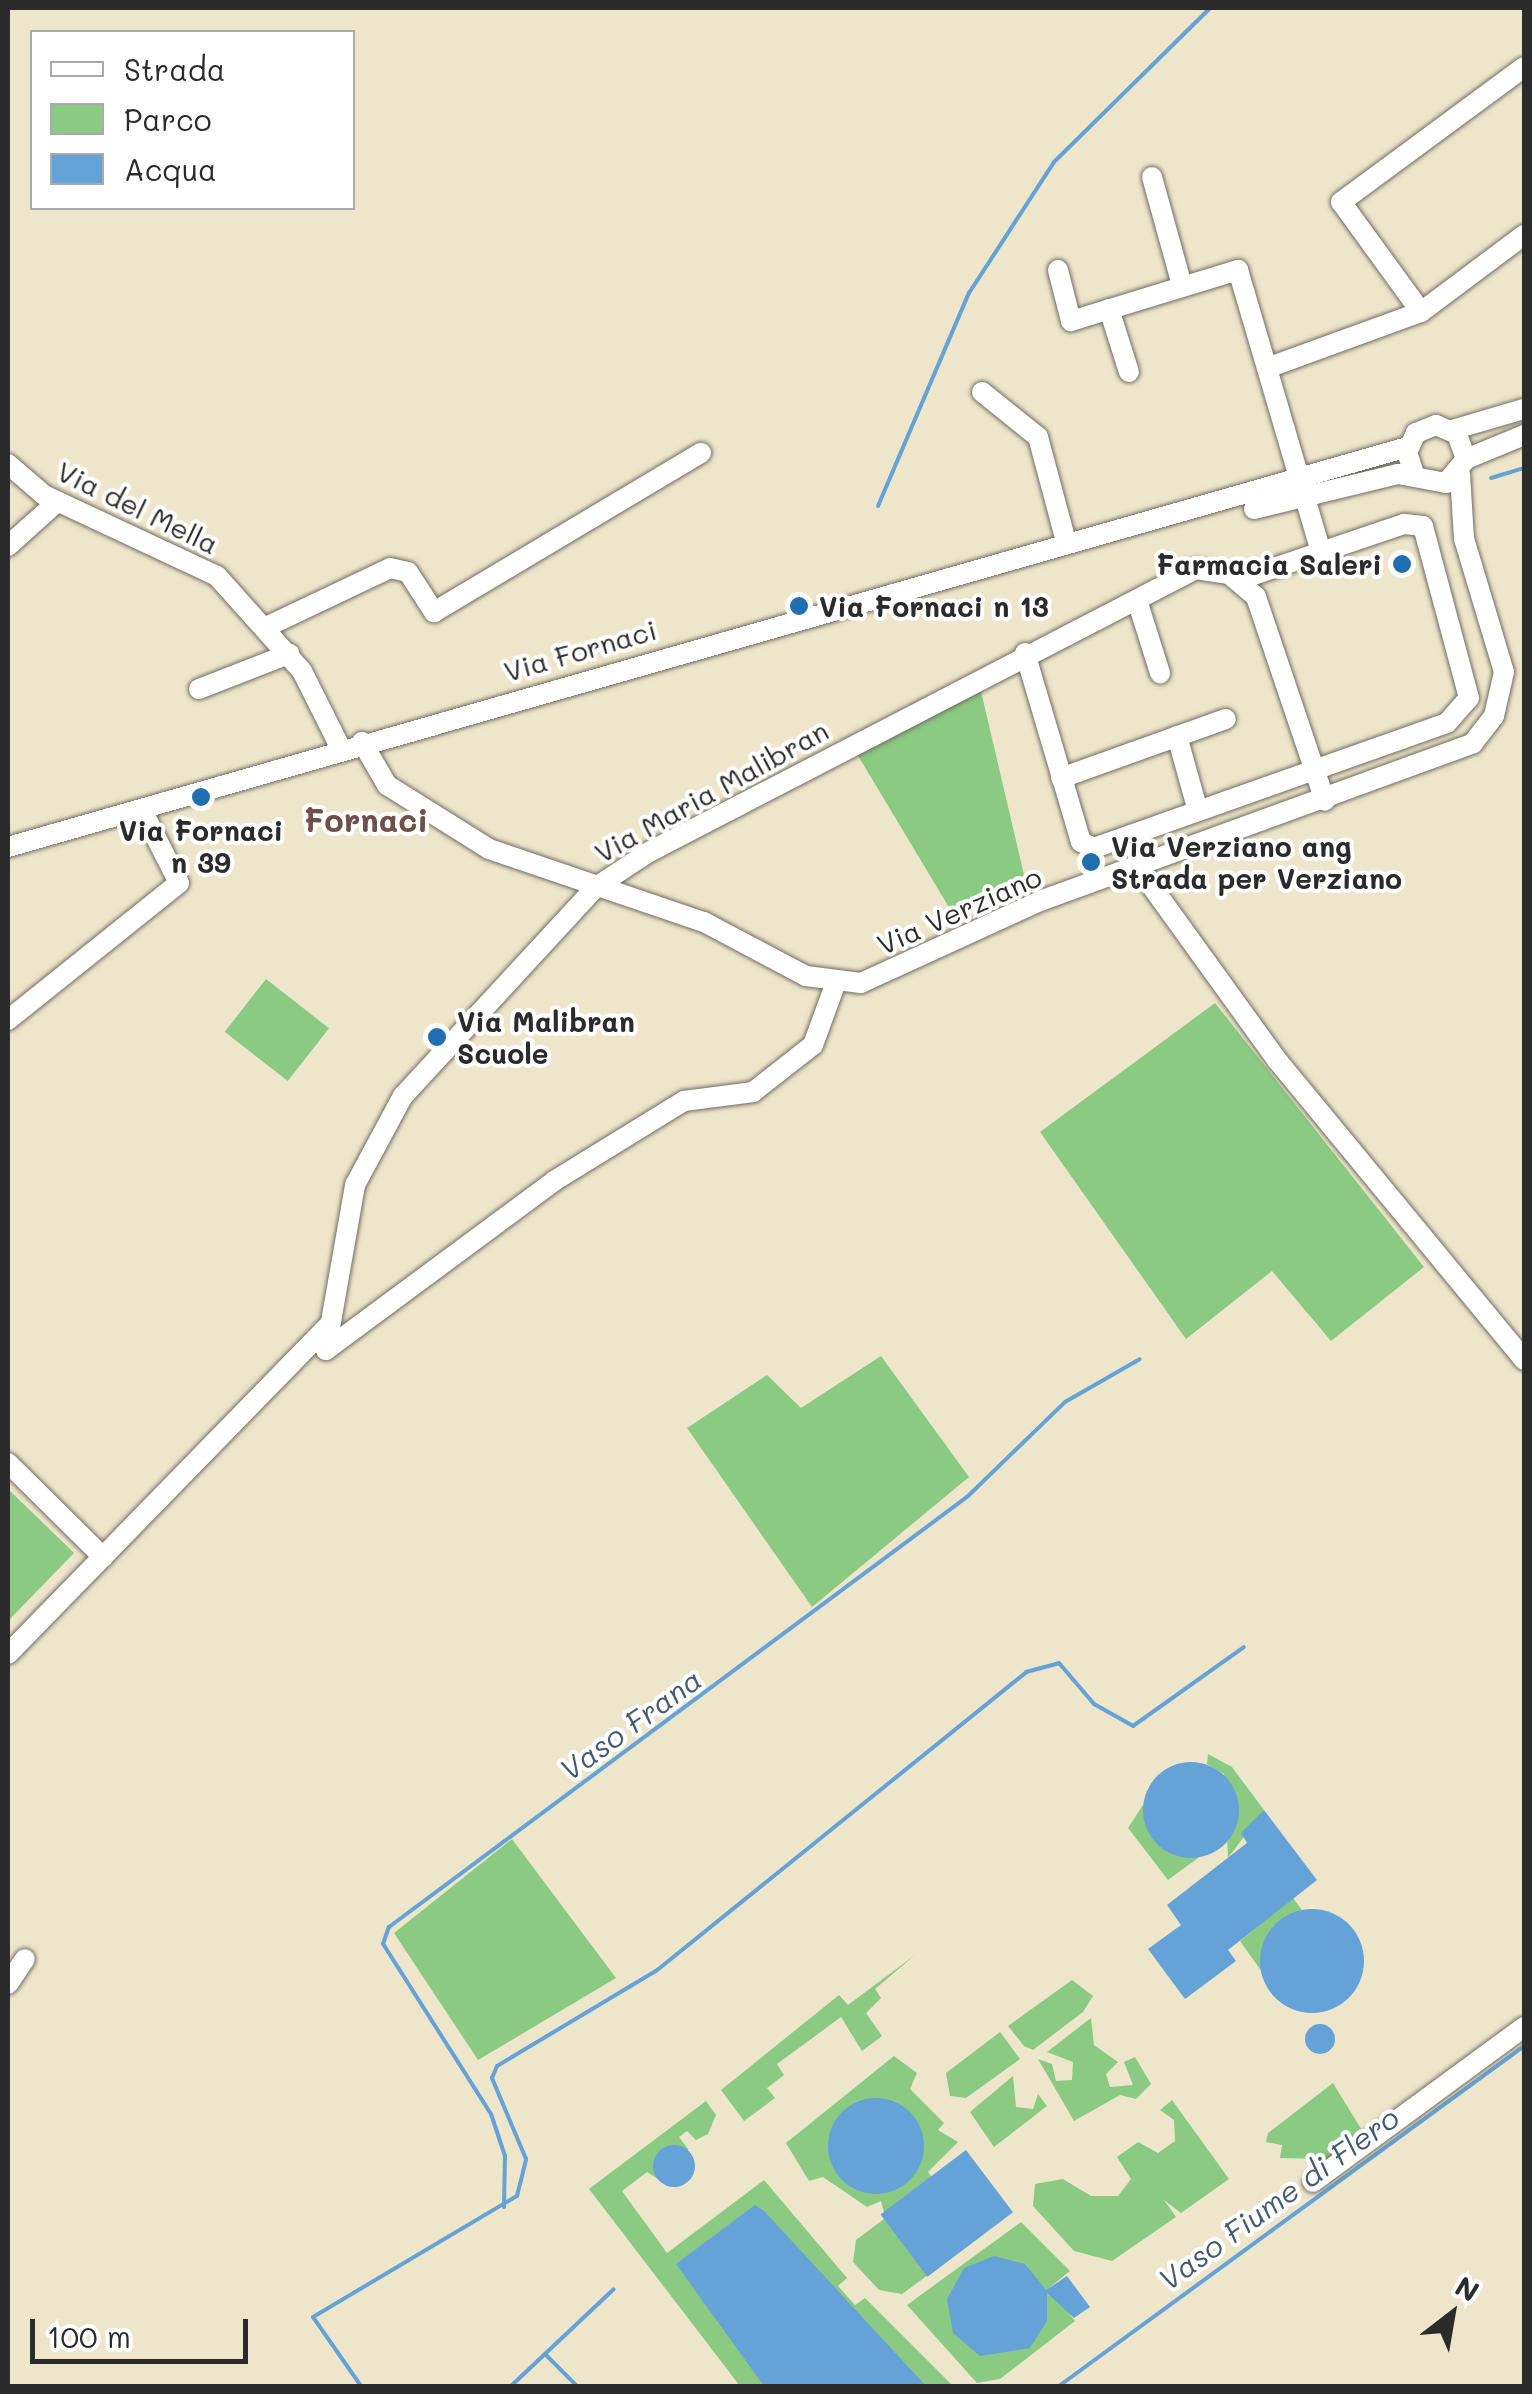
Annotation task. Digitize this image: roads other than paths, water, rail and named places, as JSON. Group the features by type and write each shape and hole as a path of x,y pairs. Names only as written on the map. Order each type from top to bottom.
{"street":[{"path":"1421,312 1341,202 1524,67"},
{"path":"1152,176 1182,285"},
{"path":"1267,368 1421,312 1524,235"},
{"path":"1058,270 1071,321 1238,270 1320,548"},
{"path":"1109,309 1129,372"},
{"path":"982,392 1038,437 1064,538"},
{"name":"Via Fornaci","path":"1304,490 1408,447 1426,428 1452,430 1524,408"},
{"path":"1452,430 1463,466 1464,539"},
{"path":"1438,485 1463,466 1524,435"},
{"path":"1408,447 1416,476 1438,485 1464,539"},
{"path":"266,627 390,568 408,572 434,612 701,453"},
{"name":"Via del Mella","path":"8,464 57,502 217,576 289,654 341,749"},
{"name":"Via Fornaci","path":"8,848 1168,510 1416,476"},
{"path":"8,546 57,502"},
{"path":"1025,653 1081,842 1094,848 1312,770 1460,712 1472,682 1423,526 1320,548 1239,580 1256,597 1312,770 1325,801"},
{"name":"Via Verziano","path":"835,986 890,972 1137,866 1459,752 1484,731 1504,695 1492,630 1464,539"},
{"name":"Via Maria Malibran","path":"835,986 813,1045 753,1092 684,1101 554,1181 326,1350 355,1185 375,1140 403,1096 596,886 1025,653 1137,600 1186,571 1239,580"},
{"path":"1137,600 1160,673"},
{"path":"1460,642 1492,630"},
{"path":"199,689 289,654"},
{"path":"1061,778 1226,720"},
{"path":"1177,736 1198,811"},
{"path":"362,742 388,785 426,814 488,849 704,922 835,986"},
{"path":"8,1020 178,883 142,810"},
{"path":"1137,866 1277,1060 1524,1360"},
{"path":"8,1654 330,1324"},
{"path":"8,1462 103,1557"},
{"path":"8,1984 25,1959"},
{"path":"1313,2182 1524,2027"}],"water":[{"path":"1191,1762 1210,1765 1225,1776 1236,1791 1236,1829 1225,1844 1210,1855 1191,1858 1172,1855 1157,1844 1146,1829 1143,1810 1146,1791 1157,1776 1172,1765"},
{"path":"1264,1810 1317,1880 1228,1950 1236,1961 1185,1999 1148,1949 1181,1925 1167,1905 1247,1843 1241,1833"},
{"path":"1312,1909 1332,1913 1349,1924 1360,1941 1364,1961 1360,1981 1349,1998 1332,2009 1312,2013 1292,2009 1275,1998 1264,1981 1260,1961 1264,1941 1275,1924 1292,1913"},
{"path":"1320,2024 1331,2028 1335,2039 1331,2050 1320,2054 1309,2050 1305,2039 1309,2028"},
{"path":"876,2098 894,2101 910,2112 921,2128 921,2164 910,2180 894,2191 876,2194 858,2191 842,2180 831,2164 828,2146 831,2128 842,2112 858,2101"},
{"path":"674,2145 689,2151 695,2166 689,2181 674,2187 659,2181 653,2166 659,2151"},
{"path":"966,2150 1013,2212 927,2277 881,2214"},
{"path":"755,2205 926,2386 764,2386 676,2264"},
{"path":"994,2256 1025,2264 1046,2290 1067,2276 1090,2307 1074,2318 1047,2293 1047,2321 1030,2348 980,2356 953,2333 947,2299 964,2268"}],"waterway":[{"path":"878,506 969,293 1054,162 1210,8"},
{"path":"1491,478 1524,468"},
{"name":"Vaso Frana","path":"504,2207 505,2156 491,2114 383,1944 389,1927 967,1497 1065,1402 1140,1359"},
{"name":"Vaso Frana","path":"361,2386 313,2317 517,2196 526,2159 492,2078 497,2066 656,1971 1026,1672 1059,1663 1094,1704 1133,1726 1244,1647"},
{"name":"Vaso Fiume di Flero","path":"1059,2386 1524,2046"},
{"name":"Vaso Frana","path":"511,2386 614,2289"},
{"path":"545,2354 577,2386"}],"place":[{"name":"Farmacia Saleri","path":"1402,564"},
{"name":"Via Fornaci n 13","path":"799,606"},
{"name":"Via Fornaci n 39","path":"201,797"},
{"name":"Via Verziano ang Strada per Verziano","path":"1091,862"},
{"name":"Via Malibran Scuole","path":"437,1037"}],"district":[{"name":"Fornaci","path":"366,819"}]}
